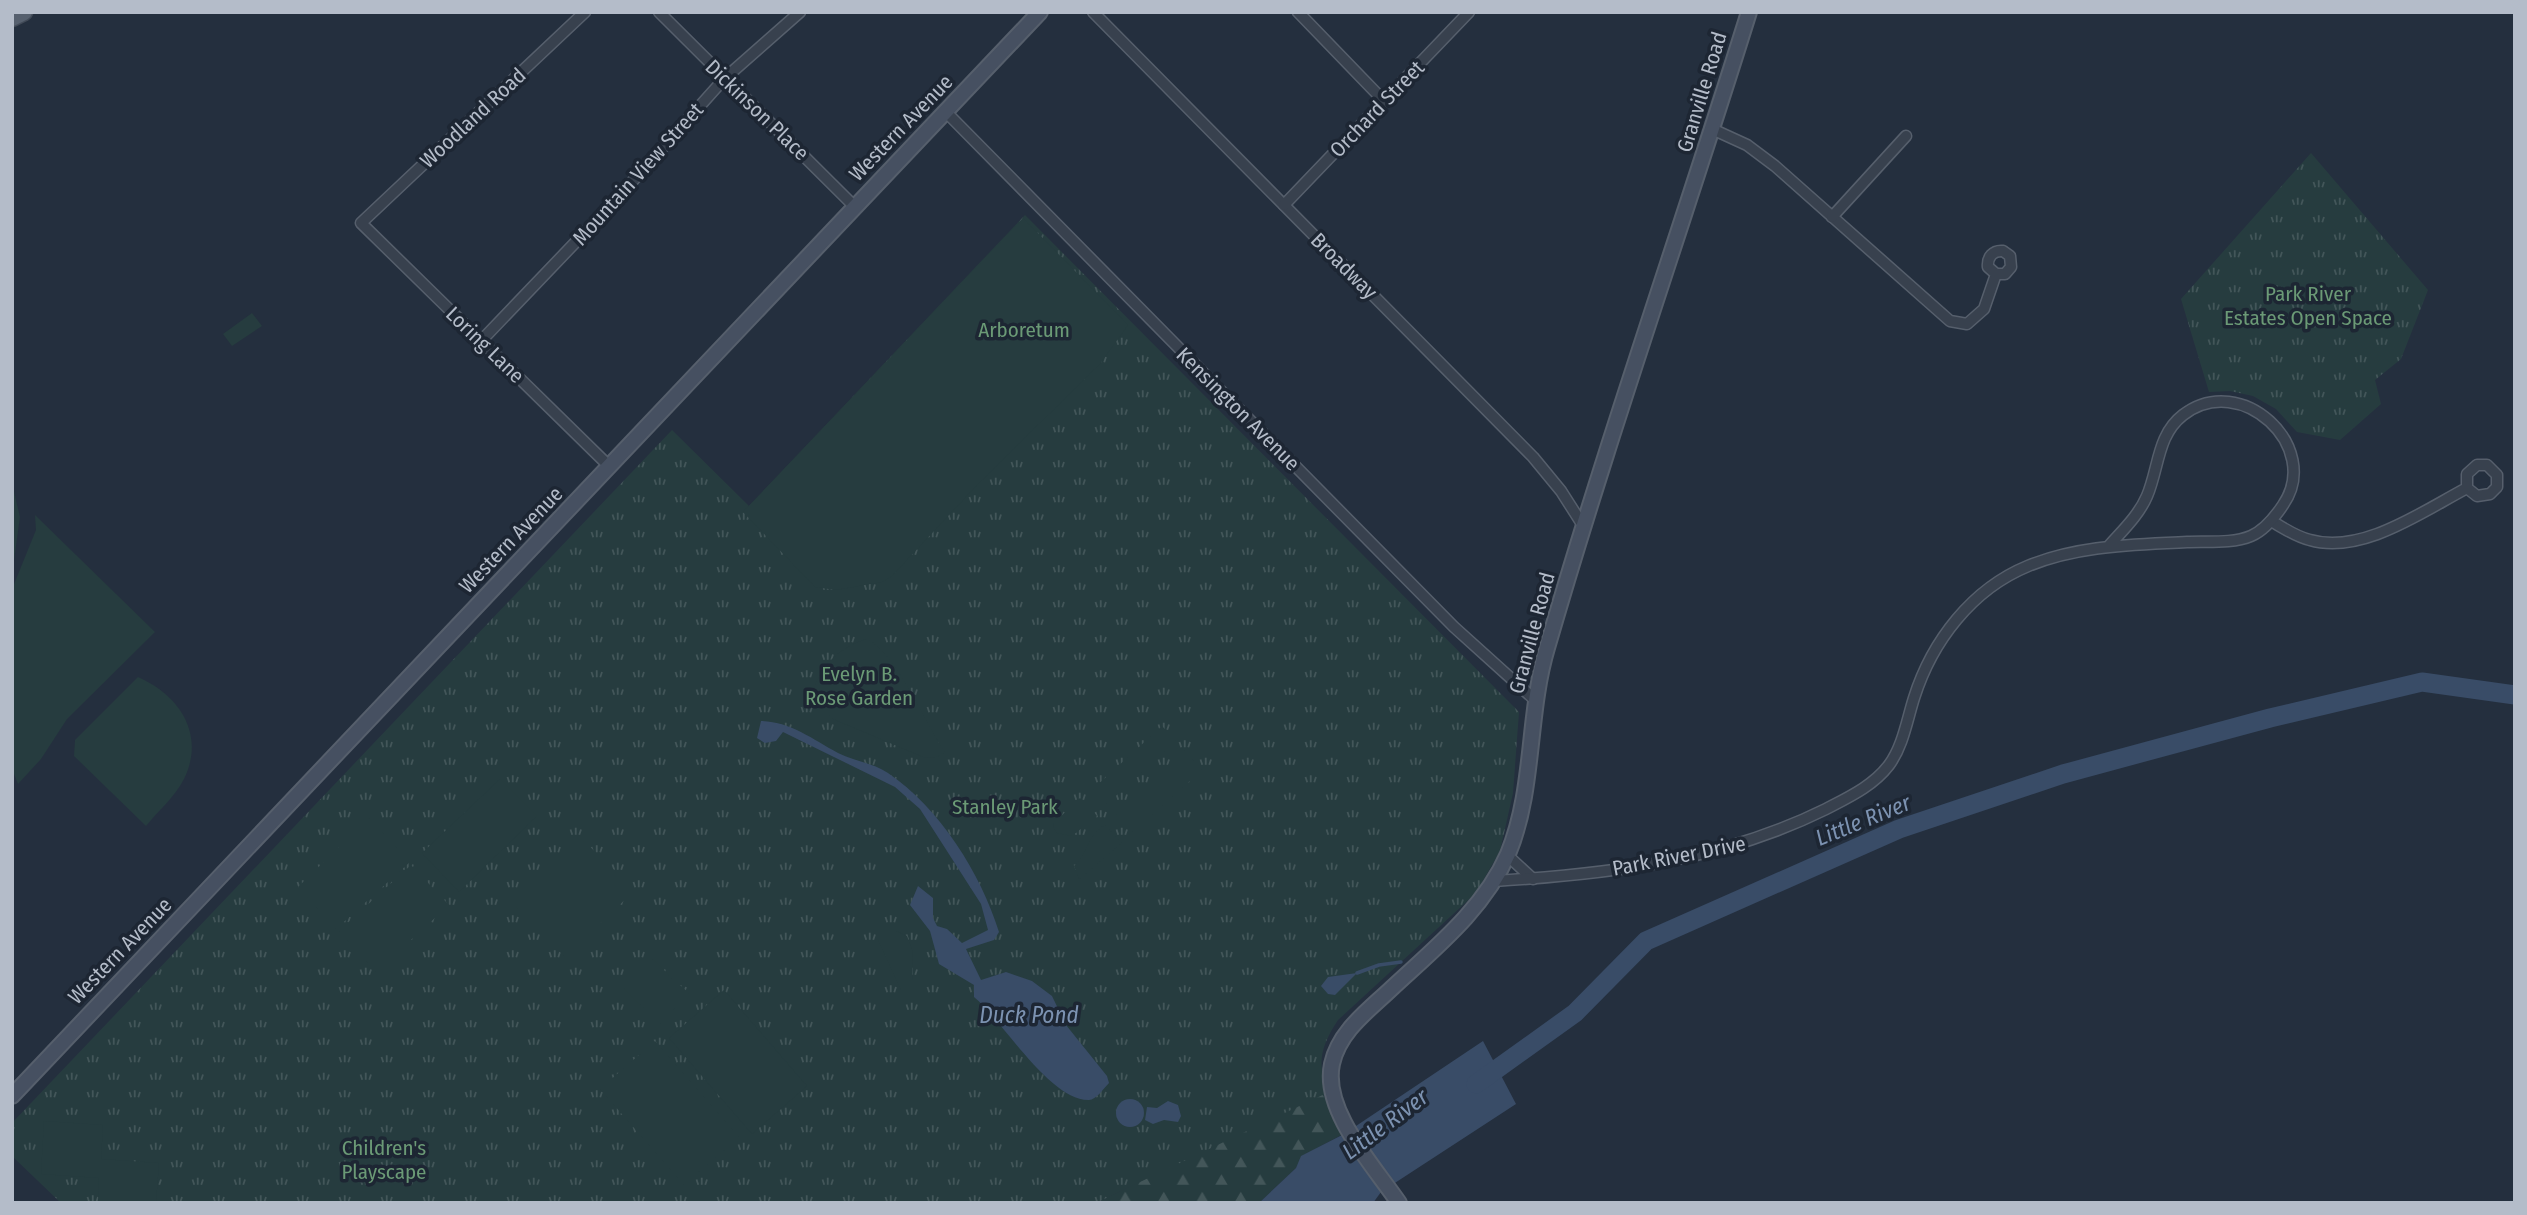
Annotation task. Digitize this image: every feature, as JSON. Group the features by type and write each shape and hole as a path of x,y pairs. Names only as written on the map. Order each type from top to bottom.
{"main road":[{"path":"12,18 24,12"},
{"name":"Western Avenue","path":"12,1096 1040,12"},
{"name":"Granville Road","path":"1399,1202 1339,1113 1331,1091 1331,1073 1336,1050 1344,1037 1448,936 1494,881 1507,855 1521,812 1535,700 1544,657 1749,12"}],"street":[{"name":"Woodland Road","path":"361,223 585,12"},
{"name":"Dickinson Place","path":"659,12 855,207"},
{"name":"Mountain View Street","path":"481,341 613,203 724,79 800,12"},
{"name":"Broadway","path":"1093,12 1533,457 1561,491 1584,527"},
{"path":"1298,12 1384,101"},
{"name":"Orchard Street","path":"1284,205 1469,12"},
{"name":"Kensington Avenue","path":"946,111 1454,627 1535,700"},
{"path":"1712,129 1756,151 1937,312 1954,323 1967,324 1981,313 1996,274"},
{"path":"1832,217 1906,136"},
{"name":"Loring Lane","path":"361,223 609,466"},
{"name":"Park River Drive","path":"1494,881 1533,879 1663,863 1739,846 1789,827 1857,793 1879,776 1893,758 1930,660 1944,637 1970,604 1994,584 2028,566 2066,554 2108,547 2240,540 2254,535 2271,521 2287,499 2291,486 2292,464 2288,449 2272,422 2261,412 2242,404 2213,403 2190,410 2173,424 2162,445 2145,500 2108,547"},
{"path":"2271,521 2311,540 2347,542 2403,521 2468,488"},
{"path":"1507,855 1533,879"}],"green space":[{"name":"Park River Estates Open Space","path":"2311,153 2428,290 2401,359 2375,380 2381,404 2340,440 2297,432 2276,409 2253,396 2230,391 2209,392 2181,299"},
{"name":"Stanley Park","path":"1025,215 1519,712 1513,793 1500,851 1476,893 1338,1020 1322,1055 1323,1073 1331,1091 1096,1203 61,1203 12,1156 12,1123 672,430 749,506"},
{"name":"Arboretum","path":"1023,218 1128,325 1100,364 978,484 892,576 882,582 836,590 815,587 743,512"},
{"path":"252,313 262,326 232,346 223,334"},
{"path":"12,483 20,517 12,575"},
{"path":"35,515 155,632 67,719 41,759 18,784 12,769 12,589 36,530"},
{"name":"Evelyn B. Rose Garden","path":"867,639 878,647 900,674 945,752 935,758 923,757 833,719 821,706 814,688 823,670 841,651"},
{"path":"138,677 166,694 176,705 185,718 192,747 190,762 180,786 146,826 74,756 75,740"},
{"path":"1162,726 1176,741 1107,804 1093,789"},
{"path":"1184,750 1202,770 1133,832 1116,814"},
{"path":"500,779 537,816 459,892 422,853"},
{"path":"1080,798 1097,816 1072,836 1057,833 1053,827 1054,823"},
{"path":"369,818 410,862 336,929 298,887"},
{"path":"1105,825 1122,843 1079,879 1074,866 1091,839"},
{"path":"584,841 635,890 565,957 516,907"},
{"path":"411,865 449,905 376,972 339,931"},
{"path":"896,931 907,936 913,952 912,980 901,990 878,940"},
{"path":"653,959 669,975 640,1005 624,989"},
{"path":"672,978 689,993 660,1024 643,1008"},
{"path":"724,990 807,1086 752,1134 669,1038"},
{"path":"655,1041 739,1137 684,1185 600,1089"},
{"path":"1323,1092 1331,1114 1343,1134 1302,1156 1296,1168 1259,1203 1096,1203"},
{"path":"44,1121 103,1125 101,1159 159,1163 156,1203 98,1203 99,1178 41,1174"}],"water":[{"name":"Duck Pond","path":"761,721 792,728 838,753 888,773 925,804 970,865 999,932 994,940 966,949 981,980 1006,972 1032,981 1052,996 1066,1025 1107,1076 1109,1083 1097,1096 1089,1100 1074,1097 1059,1088 1027,1058 974,997 974,985 939,964 930,931 910,905 918,886 933,898 933,918 937,926 947,929 962,943 988,930 981,904 920,809 895,787 783,732 776,741 765,743 757,738"},
{"path":"1357,973 1335,995 1328,994 1321,986 1328,977"},
{"path":"1483,1041 1516,1104 1381,1192 1373,1203 1259,1203 1296,1168 1301,1156 1344,1134"},
{"path":"1130,1099 1140,1103 1144,1113 1140,1123 1130,1127 1120,1123 1116,1113 1120,1103"},
{"path":"1168,1101 1178,1105 1181,1116 1178,1122 1164,1120 1153,1124 1145,1120 1147,1107 1157,1108"}],"waterway":[{"name":"Little River","path":"1476,1084 1575,1013 1646,941 1899,829 2063,774 2270,718 2422,682 2515,695"},
{"path":"1357,973 1379,965 1401,962"}],"park label":[{"name":"Children's Playscape","path":"384,1160"}]}
